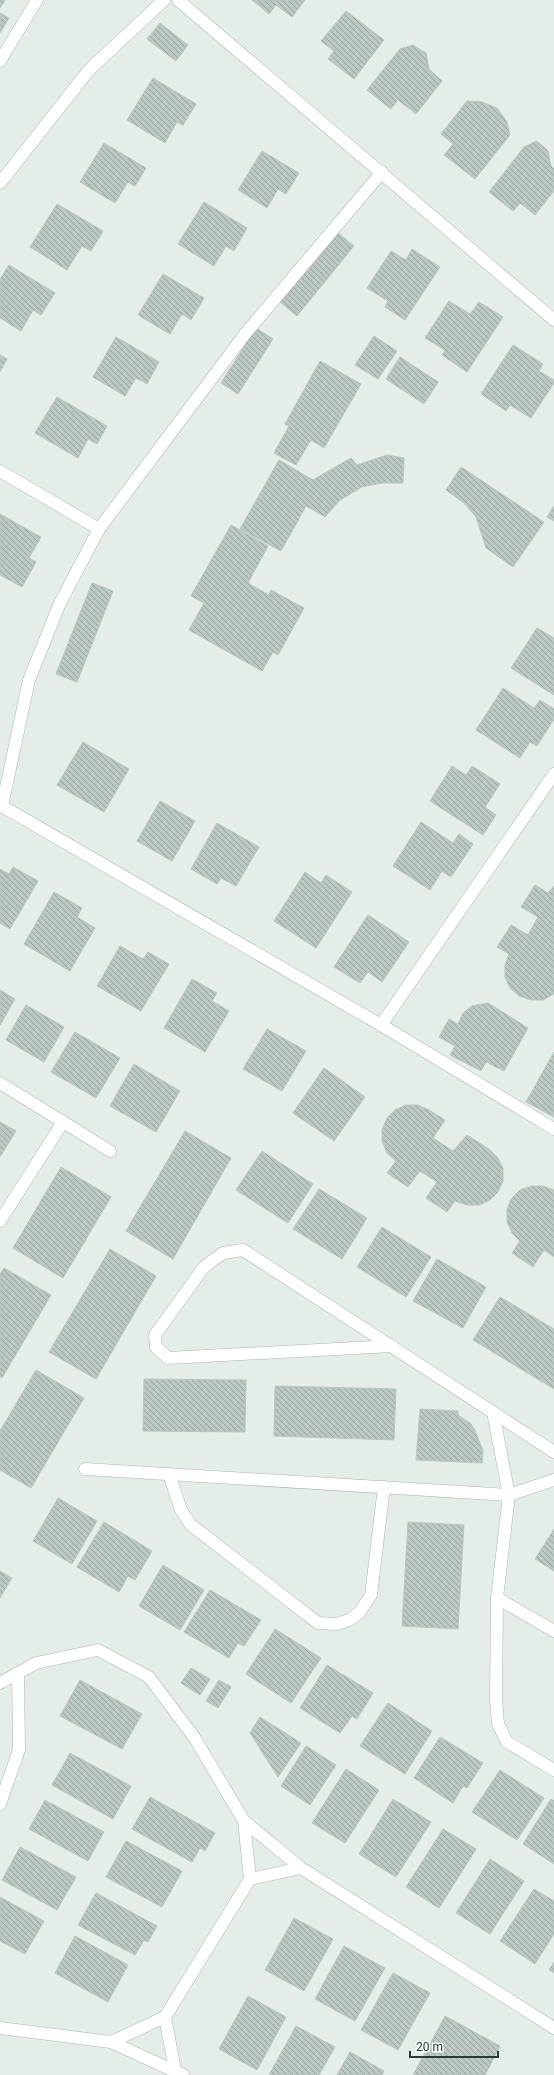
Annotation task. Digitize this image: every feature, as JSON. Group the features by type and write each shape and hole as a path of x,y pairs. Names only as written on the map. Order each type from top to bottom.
{"street":[{"path":"0,61 37,0"},
{"path":"0,183 4,167 89,70 164,0"},
{"path":"178,0 382,172 554,320"},
{"path":"382,172 245,334 99,529 60,603 29,680 1,806 381,1025 554,1129"},
{"path":"0,471 99,529"},
{"path":"381,1025 554,774"},
{"path":"0,1083 110,1152"},
{"path":"0,1221 63,1122"},
{"path":"392,1346 168,1358 156,1347 155,1335 204,1267 223,1253 242,1250 392,1346 554,1452"},
{"path":"493,1412 509,1495 497,1598 496,1700 498,1724 507,1742 554,1770"},
{"path":"85,1469 509,1495 554,1480"},
{"path":"170,1474 181,1510 191,1525 318,1623 337,1624 349,1620 359,1613 370,1595 384,1487"},
{"path":"497,1598 554,1631"},
{"path":"0,1683 36,1662 98,1650 149,1677 194,1736 244,1821 301,1868 554,2028"},
{"path":"0,1804 19,1750 18,1673"},
{"path":"111,2042 165,2017 250,1878 244,1821"},
{"path":"250,1878 301,1868"},
{"path":"165,2017 179,2072"},
{"path":"0,2028 111,2042 179,2072"}],"building":[{"path":"0,0 5,0 0,8"},
{"path":"252,0 305,0 292,17 276,5 269,14"},
{"path":"346,11 384,40 354,79 328,59 334,51 321,41"},
{"path":"0,13 9,18 0,33"},
{"path":"160,23 188,45 176,61 147,39"},
{"path":"413,45 426,53 429,69 442,81 416,114 398,100 391,109 367,90 400,49"},
{"path":"153,78 196,104 183,125 177,122 165,143 127,120"},
{"path":"467,101 482,102 497,108 507,122 510,135 475,179 444,155 453,144 441,134"},
{"path":"537,141 548,151 551,166 554,169 554,191 535,215 520,203 513,211 489,192 524,147"},
{"path":"104,143 146,168 135,186 128,182 115,203 80,182"},
{"path":"262,151 299,173 286,194 278,189 267,208 238,190"},
{"path":"204,202 247,228 234,251 226,246 214,266 178,244"},
{"path":"57,204 103,231 91,251 82,246 67,270 30,247"},
{"path":"337,232 354,246 297,316 280,302"},
{"path":"412,249 440,267 405,320 385,307 388,301 367,288 391,251 406,260"},
{"path":"9,265 55,293 41,315 33,310 21,331 0,318 0,279"},
{"path":"163,274 204,298 191,320 182,314 170,334 138,315"},
{"path":"449,301 470,314 479,302 503,317 467,372 442,355 445,350 425,338"},
{"path":"256,328 273,339 238,394 221,383"},
{"path":"374,336 397,351 378,379 355,365"},
{"path":"116,337 159,362 147,384 136,378 125,396 93,377"},
{"path":"513,345 543,364 539,371 554,380 554,383 531,418 510,405 506,411 481,394"},
{"path":"0,355 7,359 0,372"},
{"path":"400,357 438,382 424,404 386,379"},
{"path":"320,361 361,384 324,448 311,440 296,465 274,453 289,426 285,424"},
{"path":"57,397 107,426 97,444 88,439 78,458 35,433"},
{"path":"387,455 404,458 403,483 382,483 362,487 340,500 325,517 306,506 281,551 240,529 279,460 313,480 351,458 357,465"},
{"path":"461,467 544,522 513,567 486,548 476,517 464,503 446,490"},
{"path":"554,506 554,521 547,517"},
{"path":"0,514 41,537 29,558 36,562 22,587 0,575"},
{"path":"231,525 268,546 248,583 269,595 271,590 304,608 278,655 273,652 262,671 189,630 204,603 191,596"},
{"path":"92,583 113,591 77,682 56,674"},
{"path":"537,628 554,638 554,695 511,668"},
{"path":"503,688 534,708 540,700 554,709 554,719 537,746 530,742 520,758 476,730"},
{"path":"83,742 129,769 104,812 57,785"},
{"path":"452,766 466,775 472,766 500,784 485,807 496,815 483,835 430,801"},
{"path":"160,801 195,821 172,861 137,841"},
{"path":"421,822 453,843 459,834 473,844 451,877 442,871 430,890 393,866"},
{"path":"217,823 259,847 236,886 221,878 217,884 191,869"},
{"path":"13,867 38,881 10,929 0,923 0,869 9,874"},
{"path":"305,872 321,883 326,875 352,892 316,948 274,921"},
{"path":"535,885 548,893 554,886 554,994 543,1000 531,1000 519,996 510,988 505,977 505,965 509,954 497,947 511,925 528,935 538,917 521,907"},
{"path":"54,892 82,908 77,917 95,928 70,971 24,944"},
{"path":"368,915 409,942 382,982 368,972 360,983 334,967"},
{"path":"120,946 143,959 148,952 169,964 141,1011 97,986"},
{"path":"192,979 217,993 212,1001 229,1011 205,1052 164,1028"},
{"path":"0,990 15,999 0,1025"},
{"path":"488,1003 528,1028 504,1071 486,1062 481,1071 450,1055 455,1046 439,1037 449,1019 458,1024 463,1013 472,1006"},
{"path":"26,1005 64,1027 44,1062 6,1040"},
{"path":"267,1029 306,1051 282,1091 243,1069"},
{"path":"75,1032 120,1058 96,1098 51,1072"},
{"path":"554,1052 554,1117 526,1102"},
{"path":"134,1064 180,1091 156,1132 110,1106"},
{"path":"324,1068 365,1097 334,1141 293,1113"},
{"path":"406,1105 418,1105 445,1120 433,1138 453,1151 467,1135 489,1149 498,1158 503,1168 503,1181 498,1192 490,1200 479,1205 467,1205 455,1201 447,1212 426,1198 437,1182 420,1171 408,1187 387,1173 396,1161 387,1153 382,1141 382,1130 387,1118 395,1110"},
{"path":"0,1122 16,1131 0,1157"},
{"path":"185,1131 231,1158 173,1259 126,1231"},
{"path":"262,1151 313,1184 288,1223 236,1190"},
{"path":"61,1167 111,1197 63,1278 13,1248"},
{"path":"531,1186 543,1186 554,1190 554,1257 544,1250 533,1267 512,1253 520,1241 512,1233 507,1222 507,1210 511,1199 520,1190"},
{"path":"319,1189 367,1218 342,1259 293,1229"},
{"path":"382,1227 431,1257 406,1297 357,1267"},
{"path":"110,1249 156,1276 96,1379 49,1352"},
{"path":"437,1259 486,1287 463,1328 413,1301"},
{"path":"4,1268 51,1295 2,1378 0,1376 0,1274"},
{"path":"500,1297 554,1329 554,1389 473,1340"},
{"path":"36,1370 84,1398 31,1488 0,1470 0,1431"},
{"path":"144,1379 246,1380 245,1432 143,1431"},
{"path":"275,1386 396,1389 394,1440 274,1436"},
{"path":"420,1409 458,1411 458,1415 470,1423 475,1430 483,1451 482,1463 416,1460"},
{"path":"58,1498 97,1521 72,1564 33,1541"},
{"path":"104,1522 152,1551 135,1580 128,1576 119,1592 77,1567"},
{"path":"408,1522 464,1525 458,1629 402,1626"},
{"path":"554,1529 554,1571 535,1559"},
{"path":"163,1565 204,1590 180,1630 139,1606"},
{"path":"0,1571 12,1578 0,1598"},
{"path":"210,1590 261,1620 244,1646 238,1643 229,1658 184,1632"},
{"path":"275,1629 321,1658 291,1703 246,1674"},
{"path":"327,1665 373,1693 357,1719 352,1716 340,1733 300,1708"},
{"path":"191,1668 210,1679 200,1695 181,1683"},
{"path":"80,1680 142,1714 122,1749 60,1716"},
{"path":"219,1680 231,1687 218,1708 206,1701"},
{"path":"388,1703 432,1731 405,1774 360,1746"},
{"path":"260,1717 301,1743 278,1777 250,1733"},
{"path":"440,1737 483,1763 467,1788 463,1786 453,1803 414,1778"},
{"path":"306,1746 336,1765 310,1805 281,1786"},
{"path":"70,1753 131,1786 113,1819 52,1785"},
{"path":"346,1769 379,1790 345,1843 312,1823"},
{"path":"500,1770 544,1798 517,1840 472,1812"},
{"path":"150,1797 215,1833 205,1851 200,1848 192,1862 132,1829"},
{"path":"393,1799 431,1822 396,1877 359,1854"},
{"path":"551,1799 554,1801 554,1864 523,1844"},
{"path":"45,1800 104,1832 88,1861 29,1829"},
{"path":"443,1829 476,1849 439,1908 406,1887"},
{"path":"126,1841 182,1871 162,1907 106,1877"},
{"path":"20,1847 76,1877 57,1910 2,1880"},
{"path":"490,1859 524,1881 490,1934 456,1913"},
{"path":"534,1889 554,1901 554,1934 535,1964 500,1941"},
{"path":"96,1893 157,1926 148,1942 144,1940 135,1955 78,1925"},
{"path":"0,1897 44,1921 25,1954 0,1941"},
{"path":"294,1918 333,1939 304,1991 265,1970"},
{"path":"75,1936 128,1965 108,2002 55,1973"},
{"path":"344,1946 385,1968 355,2021 315,1999"},
{"path":"554,1962 554,1973 549,1970"},
{"path":"393,1973 430,1993 398,2050 361,2030"},
{"path":"248,1996 286,2017 257,2070 219,2049"},
{"path":"445,2016 500,2046 485,2075 413,2075"},
{"path":"296,2026 335,2047 319,2075 269,2075"},
{"path":"350,2052 384,2071 382,2075 337,2075"}]}
